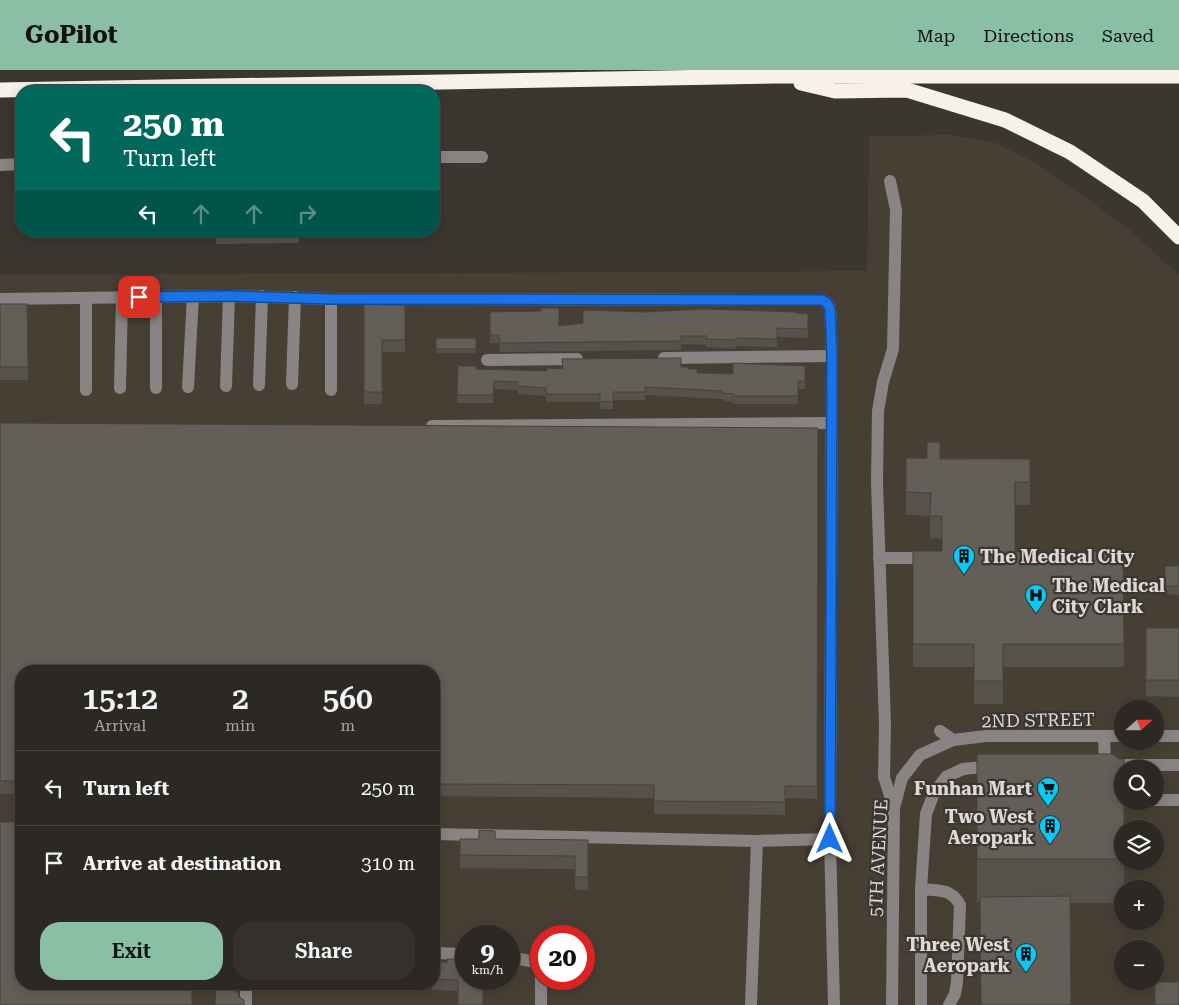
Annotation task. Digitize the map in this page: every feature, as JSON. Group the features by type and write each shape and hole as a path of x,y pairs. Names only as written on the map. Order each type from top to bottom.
{"highway":[{"path":"775,76 835,91 907,90 1005,120 1070,152 1143,201 1179,237"},
{"path":"277,85 775,76 1179,76"},
{"path":"0,90 15,90"}],"street":[{"path":"440,156 482,157"},
{"path":"0,165 15,164"},
{"path":"890,181 896,210 893,349 883,382 878,410 877,483 885,725 884,777 894,808"},
{"path":"156,296 156,388"},
{"path":"188,386 193,296"},
{"path":"226,386 229,296"},
{"path":"259,385 262,296"},
{"path":"0,299 262,296 331,299 822,300 827,303 830,308 832,356 830,839 834,1005"},
{"path":"120,388 122,297"},
{"path":"86,298 86,390"},
{"path":"292,384 295,298"},
{"path":"331,299 331,390"},
{"path":"655,358 832,356"},
{"path":"487,360 586,359"},
{"path":"422,426 831,423"},
{"path":"879,558 922,558"},
{"path":"940,731 953,740"},
{"name":"2ND STREET","path":"953,740 986,736 1114,736"},
{"path":"1104,736 1105,765 1111,784 1114,787"},
{"path":"1164,736 1179,736"},
{"name":"5TH AVENUE","path":"892,1005 894,808 902,778 920,755 953,740"},
{"path":"1089,765 1179,765"},
{"path":"921,1005 922,889 926,814 934,793 946,777 963,769 1004,766"},
{"path":"1164,800 1179,800"},
{"path":"440,834 757,841 830,839"},
{"path":"751,1005 757,841"},
{"path":"922,889 950,893 960,905 957,982 955,994 949,1005"},
{"path":"440,953 455,954"},
{"path":"520,959 535,962 541,974 541,1005"},
{"path":"246,990 246,1005"}],"shaded area":[{"path":"950,135 996,143 1038,164 1124,225 1179,275 1179,1005 0,1005 0,275 867,271 869,136"}],"building":[{"path":"364,300 382,300 382,305 405,305 405,340 382,340 382,392 364,392"},
{"path":"0,304 27,304 28,367 0,367"},
{"path":"541,308 559,308 559,326 583,323 583,310 646,312 704,309 808,314 808,329 777,328 777,339 736,338 736,340 706,339 707,336 681,336 681,341 500,343 499,335 490,335 490,312 541,311"},
{"path":"436,338 476,338 476,349 436,349"},
{"path":"681,358 681,367 697,369 697,373 733,374 733,363 805,366 805,381 798,381 798,396 733,396 734,394 722,393 722,391 645,387 645,392 613,392 613,402 600,401 600,394 546,394 546,388 518,386 518,382 494,381 493,395 457,395 458,366 476,366 476,369 547,371 547,368 563,369 562,359"},
{"path":"0,423 818,428 817,786 785,786 785,802 654,801 654,785 440,784 440,665 15,665 15,781 0,781"},
{"name":"The Medical City","path":"927,442 940,442 940,459 1030,459 1030,482 1015,482 1015,552 1123,552 1124,644 1003,644 1003,681 974,681 974,644 913,644 913,551 942,551 942,516 930,516 931,493 906,492 906,458 927,458"},
{"path":"1165,566 1179,566 1179,586 1165,586"},
{"path":"1146,628 1179,628 1179,680 1146,680"},
{"path":"977,754 1113,754 1119,759 1124,759 1114,760 1114,810 1124,810 1124,820 1114,820 1114,859 977,859"},
{"path":"0,822 15,822 15,990 192,990 192,1005 0,1005"},
{"path":"479,830 495,831 495,839 588,840 588,877 575,877 575,856 460,855 460,839 479,839"},
{"path":"1070,896 1071,1005 981,1005 980,897"},
{"path":"447,959 455,959 455,980 440,979 440,962 447,962"},
{"path":"1164,982 1179,982 1179,1005 1155,1005 1155,990 1164,990"},
{"path":"216,990 235,990 235,992 238,992 239,997 244,1000 244,1005 215,1005"},
{"path":"458,990 483,990 483,1005 458,1005"}],"place":[{"name":"The Medical City","path":"964,575"},
{"name":"The Medical City Clark","path":"1036,614"},
{"name":"Funhan Mart","path":"1048,807"},
{"name":"Two West Aeropark","path":"1050,845"},
{"name":"Three West Aeropark","path":"1026,973"}],"route":[{"path":"139,297 822,300 827,303 830,308 832,356 830,839"}]}
